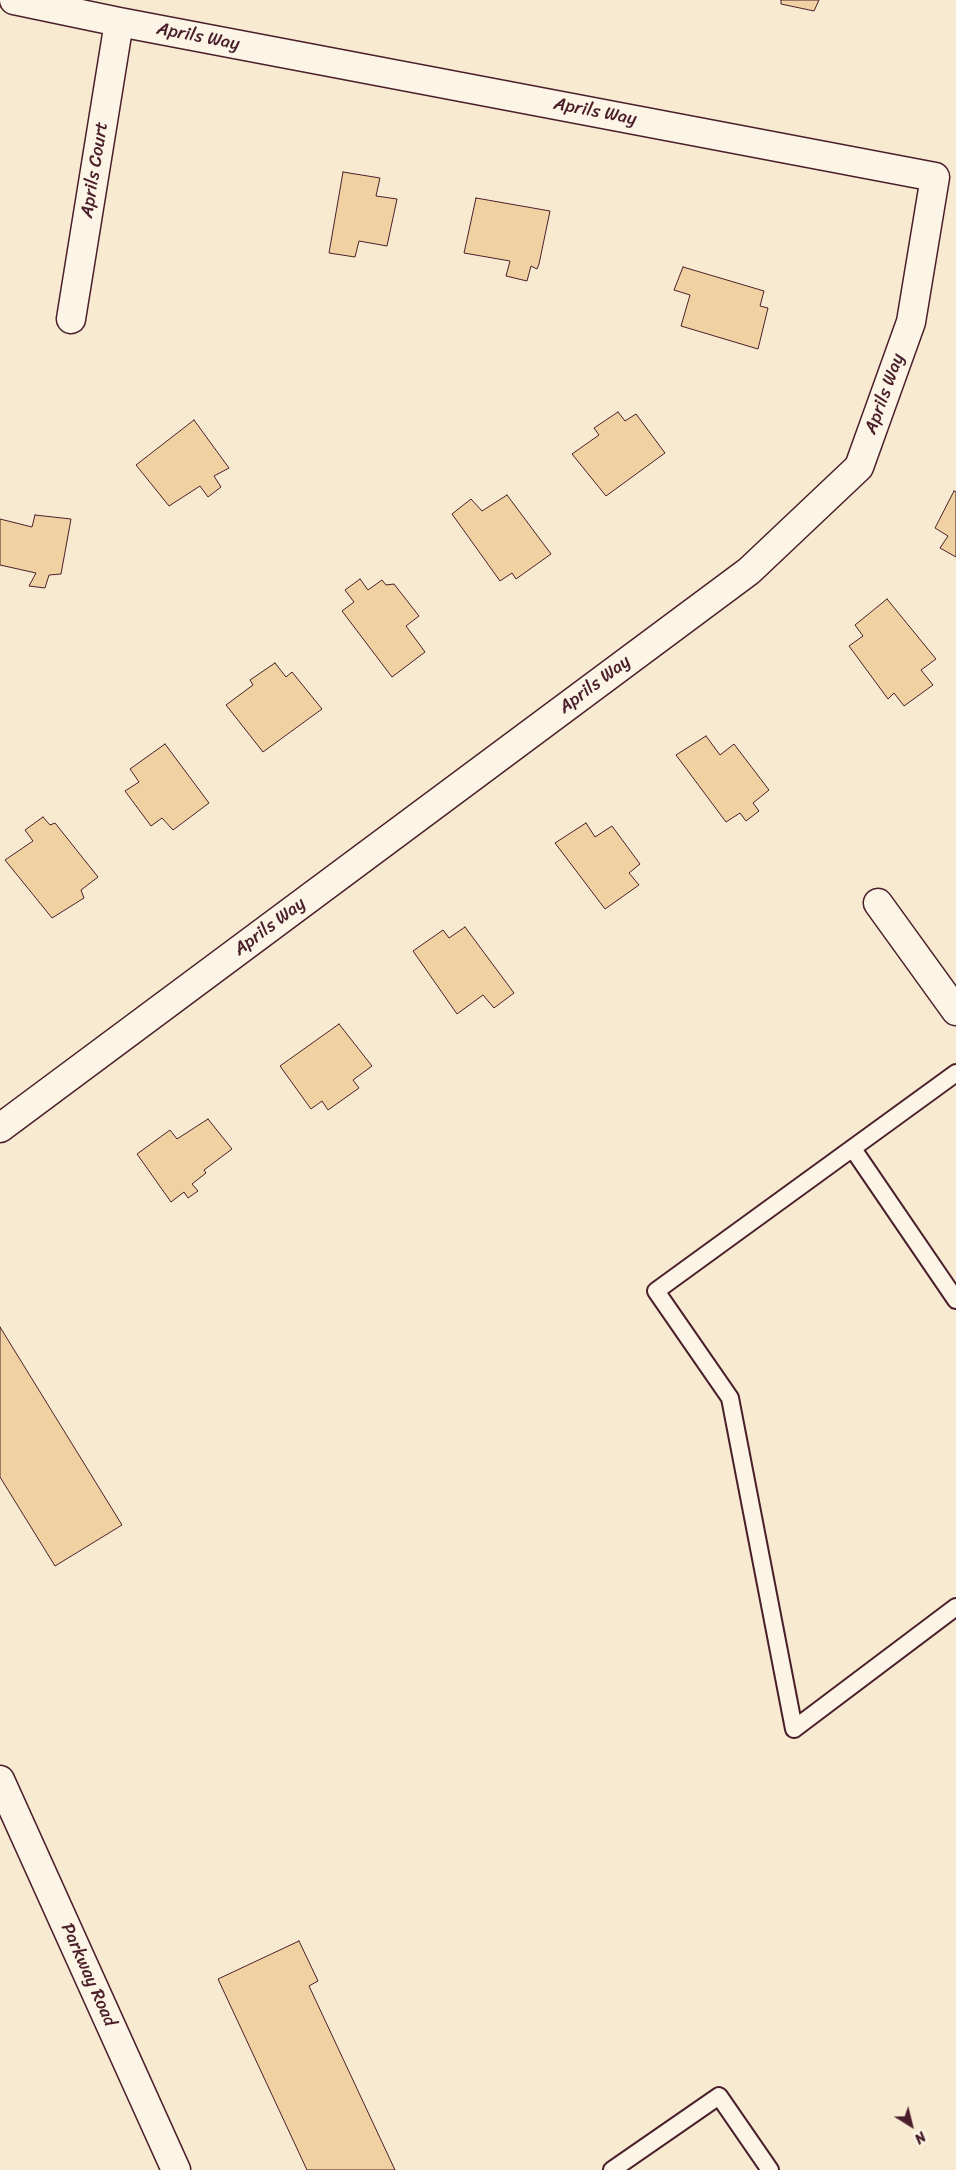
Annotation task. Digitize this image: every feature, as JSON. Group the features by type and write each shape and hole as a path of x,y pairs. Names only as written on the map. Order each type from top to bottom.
{"street":[{"name":"Aprils Way","path":"0,1128 749,572 859,467 911,322 935,177 118,22 14,0"},
{"name":"Aprils Court","path":"71,319 118,22"},
{"path":"878,903 956,1011"},
{"name":"Parkway Road","path":"0,1780 176,2170"}],"lane":[{"path":"956,1073 656,1291 730,1398 794,1730 956,1608"},
{"path":"852,1148 956,1300"},
{"path":"612,2170 719,2096 770,2170"}],"building":[{"path":"781,0 819,0 814,11 781,4"},
{"path":"343,172 380,178 376,196 397,199 387,246 359,241 355,257 329,253"},
{"path":"476,198 550,211 539,264 537,269 531,266 527,281 506,276 510,261 464,253"},
{"path":"683,267 764,291 760,306 768,308 758,349 681,326 690,295 674,290"},
{"path":"618,412 625,421 636,414 665,453 606,496 572,454 599,435 594,428"},
{"path":"194,420 229,468 214,476 221,487 208,497 200,486 169,506 136,465"},
{"path":"954,491 956,492 956,557 940,548 948,536 935,528"},
{"path":"507,495 551,554 516,579 512,573 500,581 452,514 471,499 482,511"},
{"path":"35,515 71,519 61,574 49,575 45,588 29,586 36,573 0,565 0,519 32,527"},
{"path":"360,579 368,590 382,580 386,585 394,584 419,616 406,626 425,652 392,677 342,611 354,602 345,590"},
{"path":"887,599 936,659 921,670 933,685 904,706 894,693 888,699 849,646 863,636 855,625"},
{"path":"275,663 286,677 292,672 322,709 263,752 226,705 253,685 250,680"},
{"path":"706,736 720,755 734,744 769,790 753,803 759,811 746,821 740,813 726,822 676,755"},
{"path":"165,744 209,803 173,830 162,818 151,826 125,791 139,782 130,769"},
{"path":"43,817 50,825 55,823 98,877 81,890 84,898 52,918 5,860 33,841 25,830"},
{"path":"586,823 595,837 612,826 640,864 629,873 639,885 605,909 555,843"},
{"path":"465,927 514,993 494,1008 483,995 457,1014 413,951 443,930 449,938"},
{"path":"339,1024 372,1066 353,1080 359,1088 328,1110 322,1101 311,1109 280,1066"},
{"path":"208,1119 232,1149 204,1170 206,1173 192,1184 198,1191 188,1198 184,1192 171,1202 137,1154 170,1130 177,1139"},
{"path":"0,1327 122,1525 55,1566 0,1477"},
{"path":"299,1941 318,1981 309,1986 395,2170 307,2170 218,1979"}]}
